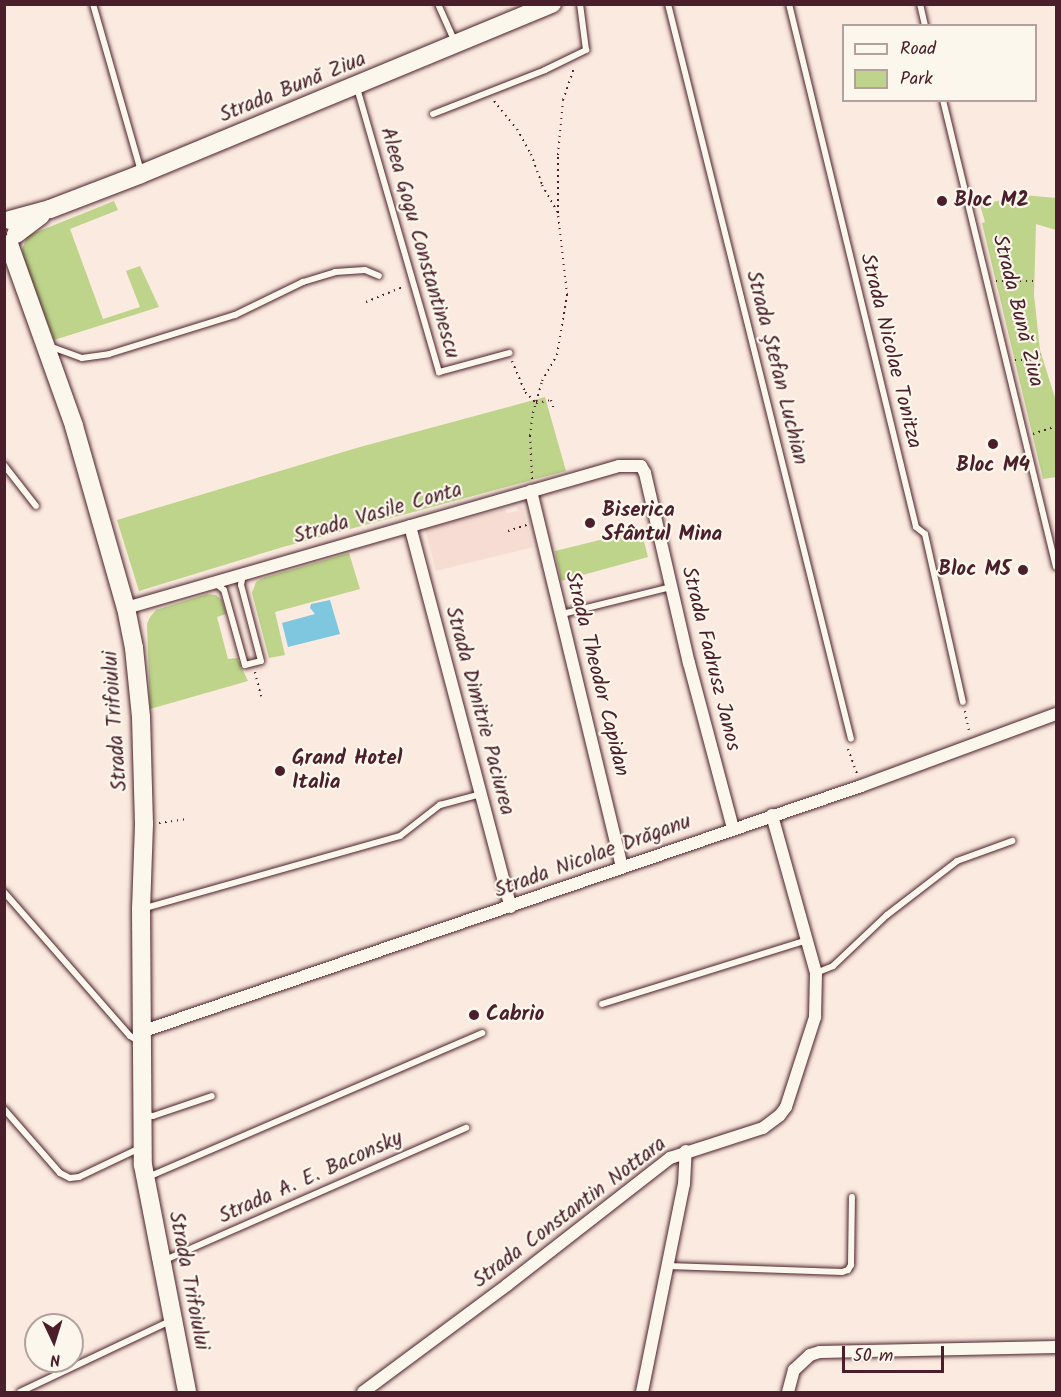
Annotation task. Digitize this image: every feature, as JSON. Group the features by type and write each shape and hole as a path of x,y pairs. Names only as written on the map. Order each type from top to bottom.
{"street":[{"name":"Strada Bună Ziua","path":"9,232 50,208 141,174 356,87 454,41 552,4"},
{"name":"Strada Trifoiului","path":"9,232 74,426 126,608 139,682 144,824 141,908 142,1147 145,1178 165,1260 173,1319 187,1392"},
{"name":"Strada Vasile Conta","path":"126,608 244,572 619,466 641,466"},
{"name":"Strada Fadrusz Janos","path":"641,466 645,473 689,663 733,828"},
{"name":"Strada Theodor Capidan","path":"531,491 622,867"},
{"name":"Strada Dimitrie Paciurea","path":"410,526 511,907"},
{"name":"Strada Nicolae Drăganu","path":"141,1036 733,828 861,786 1056,714"},
{"name":"Strada Constantin Nottara","path":"363,1392 507,1285 670,1158 686,1151 752,1132 780,1115 786,1107 815,1017 816,973 809,940 772,815"},
{"path":"642,1392 684,1184 686,1151"},
{"path":"788,1392 794,1370 801,1362 810,1355 833,1350 1056,1347"}],"lane":[{"path":"93,4 141,174"},
{"path":"438,4 454,41"},
{"path":"433,114 583,52 588,47 580,4"},
{"name":"Strada Ștefan Luchian","path":"668,4 851,739"},
{"name":"Strada Nicolae Tonitza","path":"789,4 916,527 925,534 963,702"},
{"path":"920,4 925,24"},
{"name":"Aleea Gogu Constantinescu","path":"356,87 439,372 509,353"},
{"name":"Strada Bună Ziua","path":"943,102 1056,566"},
{"path":"46,344 82,358 109,354 236,315 303,282 335,273 365,270 379,276"},
{"path":"4,465 36,506"},
{"path":"213,582 224,590 245,665 261,662 241,585 244,572"},
{"path":"562,614 672,587"},
{"path":"141,908 292,868 400,836 440,805 481,794"},
{"path":"816,973 833,966 887,915 957,861 1012,841"},
{"path":"4,892 130,1036 141,1036"},
{"path":"602,1004 809,940"},
{"path":"145,1178 482,1033"},
{"path":"142,1115 153,1116 212,1096"},
{"path":"4,1109 60,1173 70,1178 78,1177 142,1147"},
{"name":"Strada A. E. Baconsky","path":"165,1260 466,1128"},
{"path":"668,1266 842,1272 848,1270 851,1265 852,1197"},
{"path":"20,1392 173,1319"}],"path":[{"path":"531,491 530,436 536,403 542,381 557,354 567,295 558,213 558,155 563,100 571,72 583,52"},
{"path":"487,93 517,129 558,213"},
{"path":"996,281 1034,281"},
{"path":"366,302 413,283"},
{"path":"509,353 525,392 536,403"},
{"path":"1015,360 1029,360 1041,354"},
{"path":"536,403 551,400 554,410"},
{"path":"1033,434 1056,426"},
{"path":"508,531 539,523"},
{"path":"963,702 972,745"},
{"path":"851,739 845,742 861,786"},
{"path":"144,824 189,819"}],"shaded area":[{"path":"522,505 533,547 436,571 425,529 505,509 507,513 518,511 517,506"}],"green space":[{"path":"1023,195 1056,198 1056,230 1036,224 1034,295 1040,350 1056,401 1056,477 1043,479 982,223 985,222 980,205"},
{"path":"114,201 118,210 70,229 103,319 140,307 126,271 140,266 159,307 54,340 26,268 22,250 27,236"},
{"path":"545,397 566,471 283,547 139,591 117,520 360,447"},
{"path":"641,530 648,557 561,581 555,551"},
{"path":"349,553 360,589 275,612 285,655 269,658 252,593 256,582"},
{"path":"207,594 216,595 222,600 226,614 217,617 228,659 237,658 248,681 150,709 147,624 150,617 156,610"}],"water":[{"path":"330,600 340,634 288,647 282,623 315,614 310,608 311,604"}],"place":[{"name":"Bloc M2","path":"942,201"},
{"name":"Bloc M4","path":"993,444"},
{"name":"Biserica Sfântul Mina","path":"590,523"},
{"name":"Bloc M5","path":"1023,570"},
{"name":"Grand Hotel Italia","path":"280,771"},
{"name":"Cabrio","path":"474,1015"}]}
